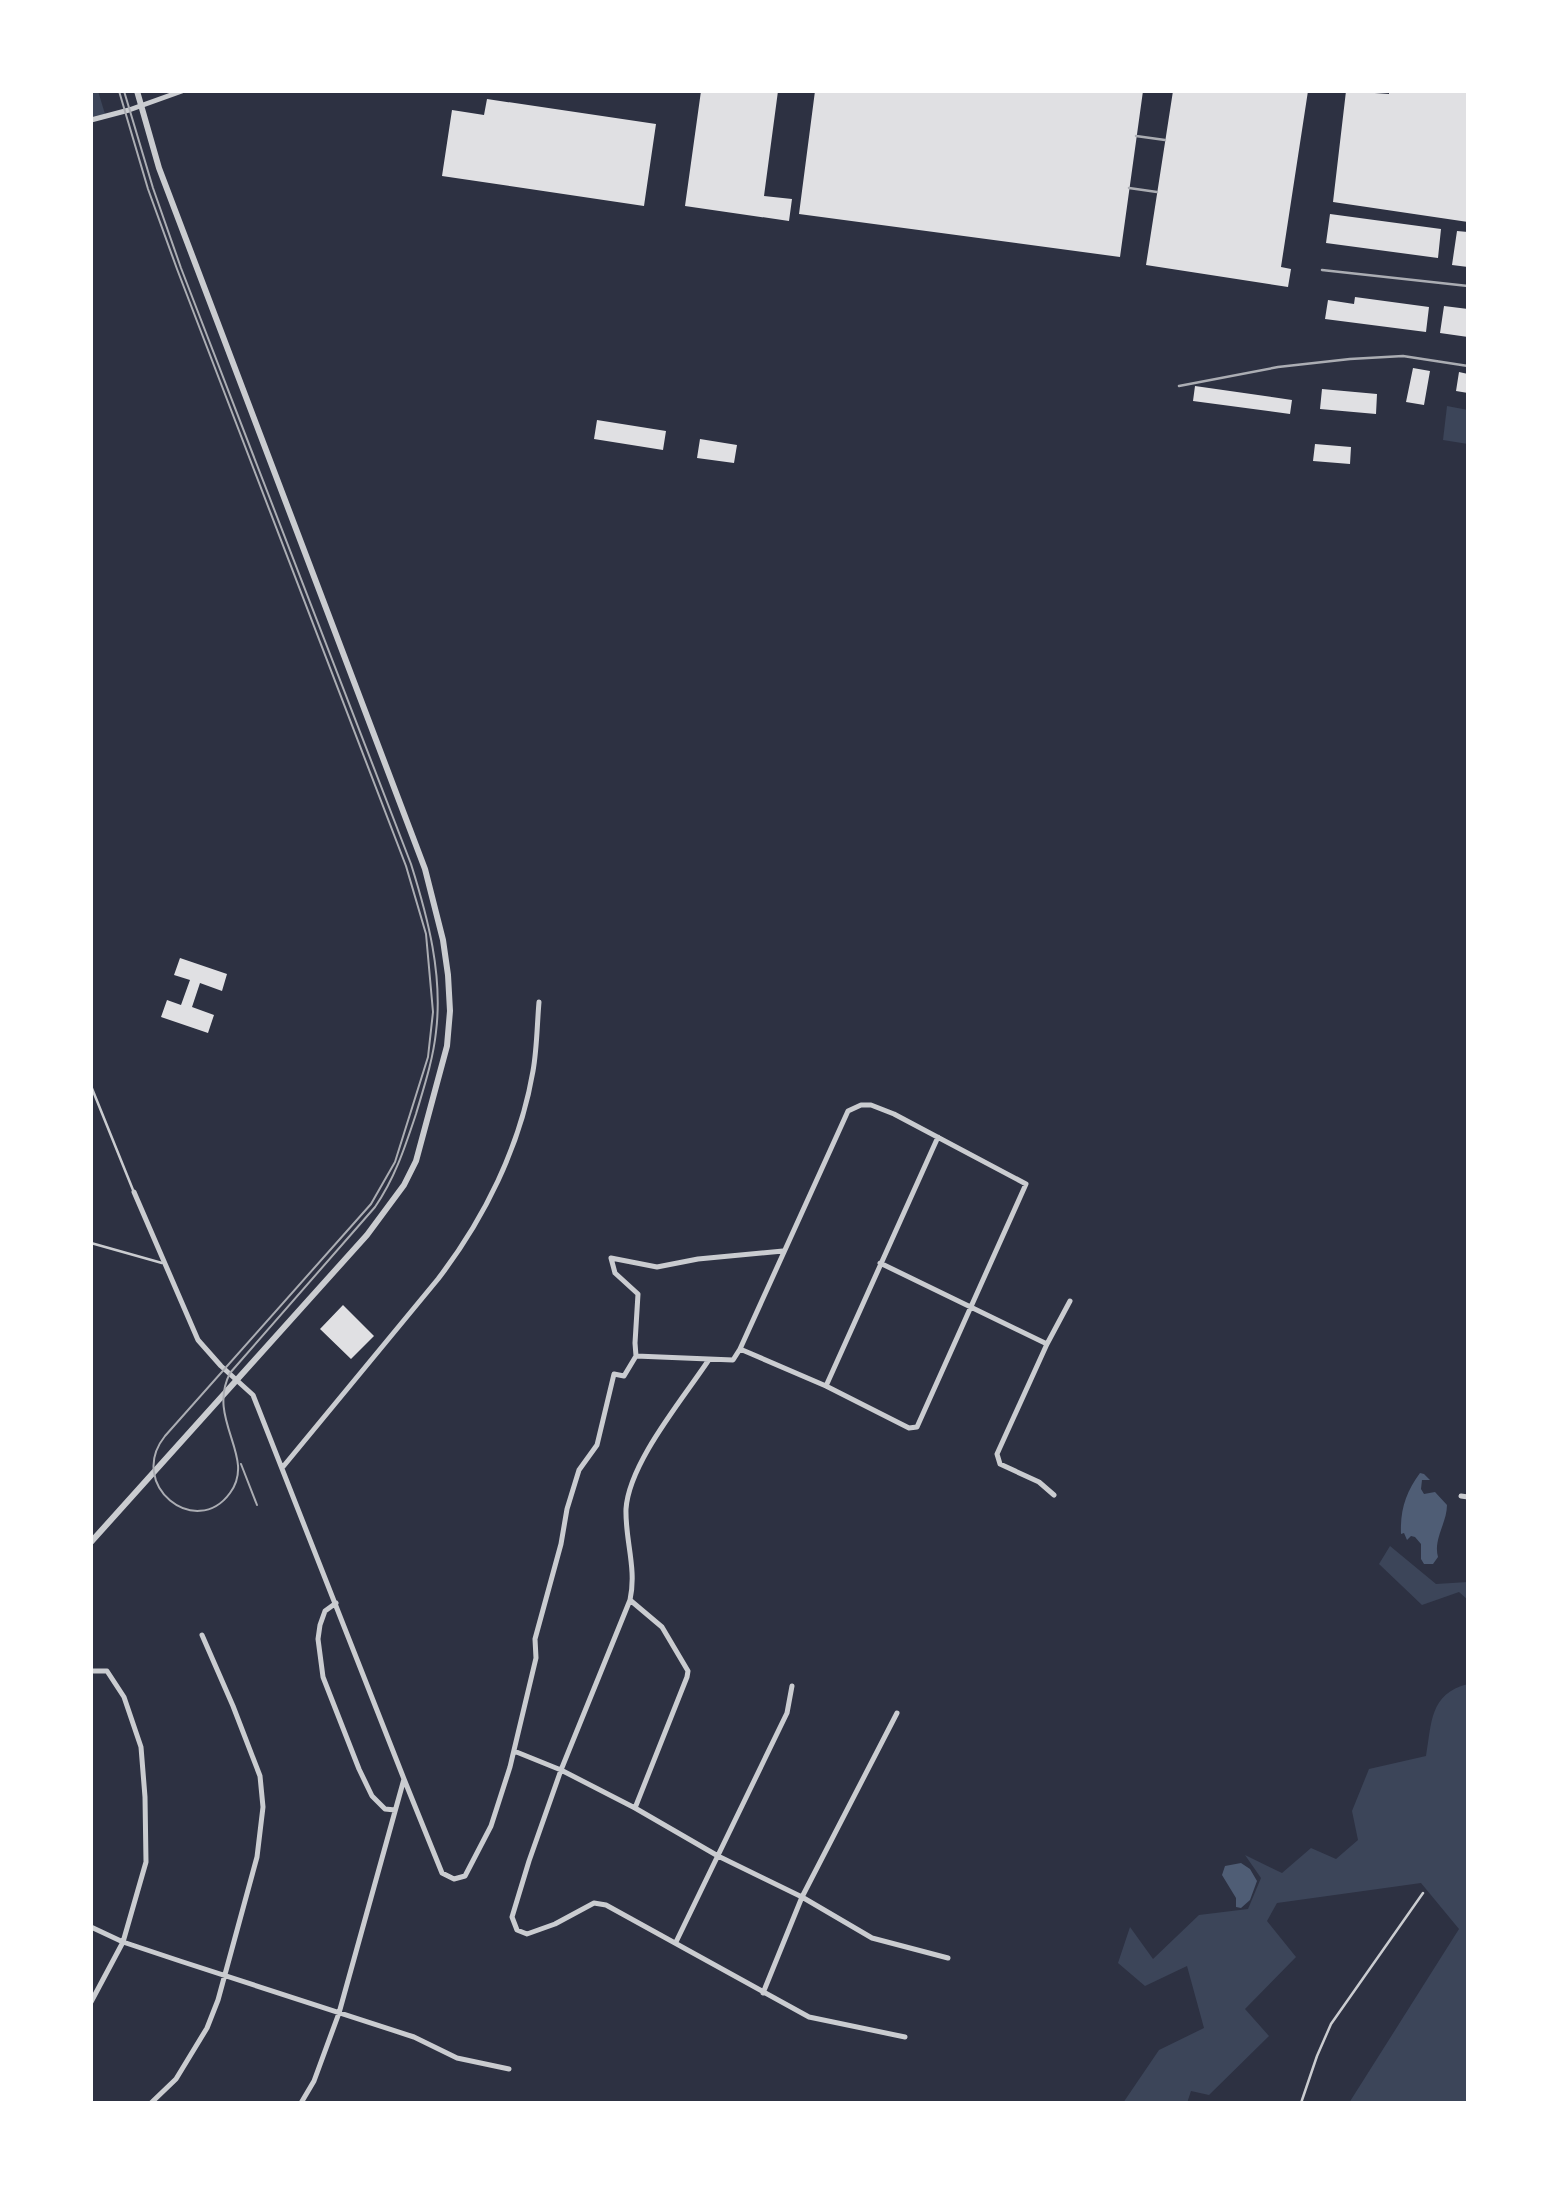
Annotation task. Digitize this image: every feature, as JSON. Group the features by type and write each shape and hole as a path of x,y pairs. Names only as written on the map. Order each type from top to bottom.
{"street":[{"path":"91,1542 367,1235 404,1185 416,1161 447,1046 450,1011 443,940 425,869 159,168 137,91"},
{"path":"91,120 182,91"},
{"path":"282,1468 450,1264 491,1197 522,1120 533,1070 539,1002"},
{"path":"636,1356 733,1360 848,1111 861,1105 871,1105 938,1137 1026,1184 917,1427 909,1429 826,1386 740,1349"},
{"path":"826,1386 938,1137"},
{"path":"134,1192 198,1340 253,1395 442,1873 454,1879 465,1876 491,1826 514,1751 536,1658 535,1639 579,1470 597,1445 614,1374 624,1376 636,1356 638,1294 615,1273 611,1258 657,1267 698,1259 783,1251"},
{"path":"880,1263 1047,1344"},
{"path":"1054,1495 1039,1482 999,1464 997,1454 1047,1344 1070,1301"},
{"path":"708,1361 641,1461 630,1483 626,1511 634,1575 630,1600 561,1769 512,1917 517,1930 527,1934 555,1924 594,1903 606,1905 809,2017 905,2037"},
{"path":"1461,1496 1468,1497"},
{"path":"630,1600 662,1627 688,1671 635,1808"},
{"path":"336,1603 325,1611 320,1625 318,1639 323,1677 372,1796 386,1809 395,1810"},
{"path":"151,2103 176,2079 207,2028 226,1975 257,1857 263,1807 260,1776 202,1635"},
{"path":"91,1671 107,1671 119,1688 141,1746 146,1862 124,1941 91,2002"},
{"path":"676,1942 787,1713 792,1686"},
{"path":"763,1993 802,1897 897,1713"},
{"path":"514,1751 561,1769 718,1856 802,1897 872,1938 948,1958"},
{"path":"301,2103 314,2081 339,2013 404,1779"},
{"path":"91,1927 124,1941 414,2037 457,2058 509,2069"}],"lane":[{"path":"91,1086 134,1192"},
{"path":"91,1243 166,1264"},
{"path":"1301,2103 1331,2024 1423,1893"}],"shaded area":[{"path":"91,91 98,91 105,114 91,117"},
{"path":"1447,406 1468,410 1468,444 1443,440"},
{"path":"1420,1473 1430,1480 1422,1480 1421,1489 1424,1494 1435,1492 1447,1505 1437,1544 1438,1557 1433,1564 1424,1564 1421,1559 1421,1544 1415,1537 1411,1536 1407,1540 1404,1533 1401,1534 1405,1502"},
{"path":"1390,1546 1436,1584 1468,1582 1468,1600 1459,1592 1422,1605 1379,1564"},
{"path":"1468,1684 1468,2103 1349,2103 1459,1929 1421,1883 1277,1903 1267,1921 1296,1957 1245,2009 1269,2036 1209,2095 1191,2091 1187,2103 1123,2103 1159,2050 1204,2028 1187,1966 1145,1986 1118,1963 1130,1927 1153,1959 1199,1915 1248,1909 1261,1878 1245,1855 1282,1873 1311,1848 1336,1859 1358,1840 1352,1811 1369,1769 1426,1756 1432,1721 1439,1702 1455,1689"},
{"path":"1241,1863 1250,1869 1257,1881 1250,1900 1241,1908 1236,1907 1236,1898 1222,1875 1225,1866"}],"building":[{"path":"701,91 778,91 764,196 792,199 789,221 685,206"},
{"path":"815,91 1143,91 1120,257 799,214"},
{"path":"1173,91 1308,91 1281,267 1291,269 1288,287 1146,265"},
{"path":"1346,91 1389,94 1389,91 1468,91 1468,222 1333,202"},
{"path":"487,99 656,124 644,206 442,176 452,110 484,115"},
{"path":"1330,214 1441,229 1438,258 1326,243"},
{"path":"1457,231 1468,232 1468,267 1452,265"},
{"path":"1355,297 1429,307 1426,332 1325,319 1328,300 1354,304"},
{"path":"1444,306 1468,309 1468,337 1440,333"},
{"path":"1413,368 1430,371 1424,405 1406,402"},
{"path":"1459,372 1468,374 1468,393 1456,391"},
{"path":"1195,386 1292,400 1290,414 1193,401"},
{"path":"1322,389 1377,394 1376,414 1320,409"},
{"path":"597,420 666,431 663,450 594,439"},
{"path":"700,439 737,445 734,463 697,458"},
{"path":"1315,444 1351,447 1350,464 1313,461"},
{"path":"180,958 227,974 222,991 200,983 192,1007 214,1015 208,1033 161,1017 167,1000 181,1005 190,980 174,975"},
{"path":"343,1305 374,1336 351,1359 320,1329"}],"tram line":[{"path":"119,91 148,189 177,269 406,866 426,934 433,1012 428,1057 395,1162 371,1204 165,1436 155,1454 154,1472 159,1488 170,1500 184,1509 200,1511 216,1506 230,1493 237,1479 236,1452 224,1407 224,1390 230,1373 375,1207 394,1174 416,1114 430,1063 438,1011 436,968 411,864 181,268 153,188 124,91"},
{"path":"241,1464 257,1505"}],"railway":[{"path":"1136,136 1165,140"},
{"path":"1129,188 1157,192"},
{"path":"1322,270 1468,286"},
{"path":"1179,386 1278,367 1350,359 1403,356 1468,366"}]}
